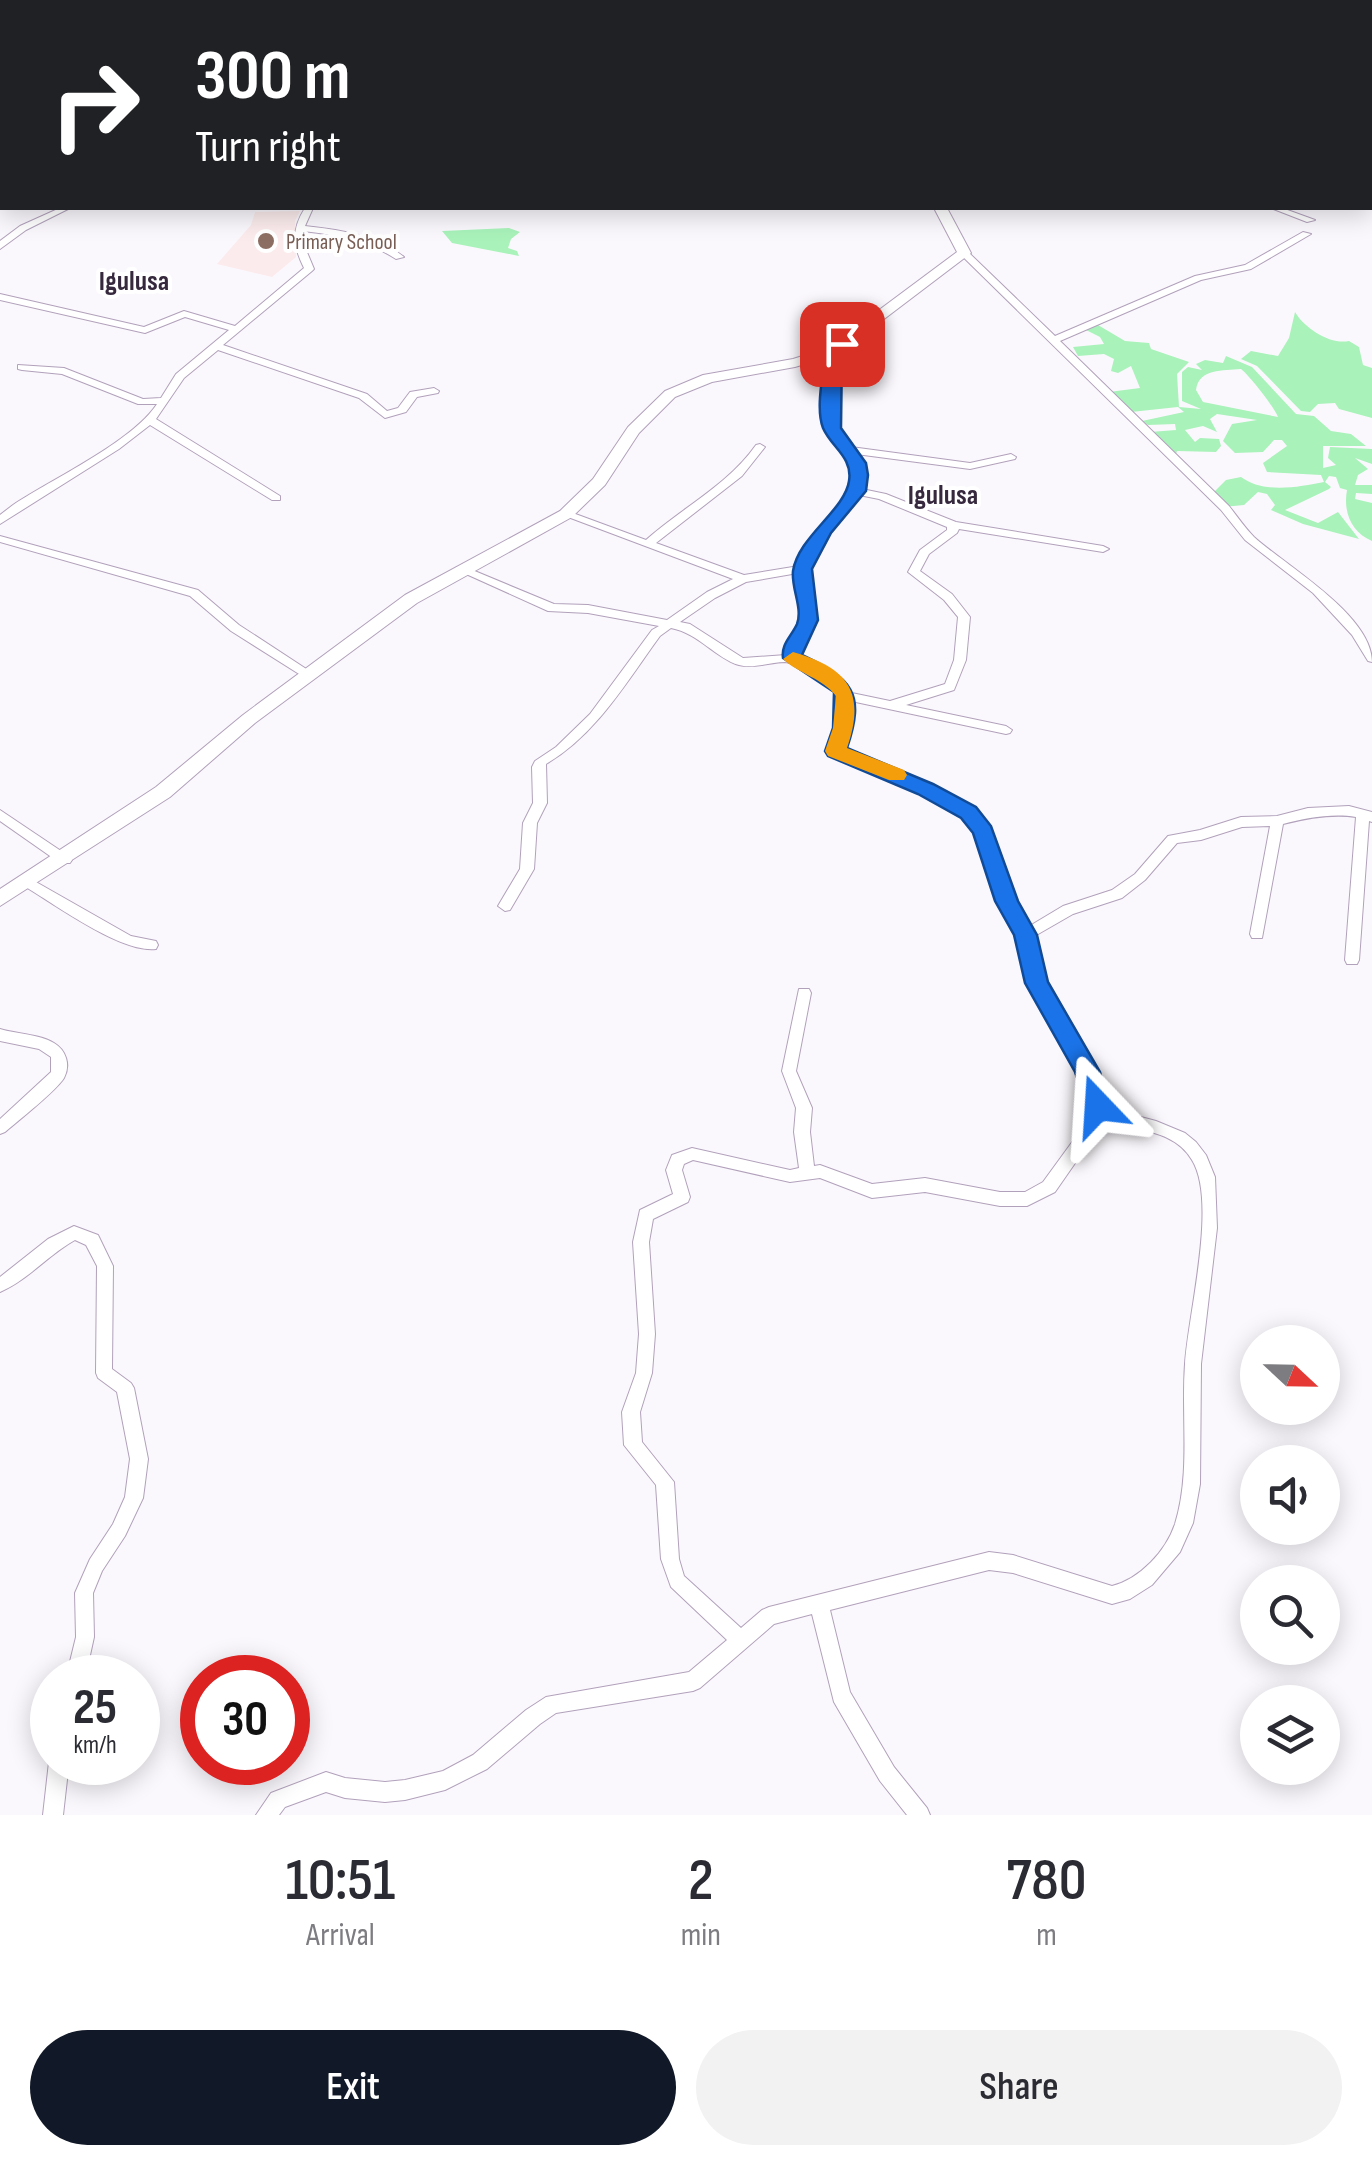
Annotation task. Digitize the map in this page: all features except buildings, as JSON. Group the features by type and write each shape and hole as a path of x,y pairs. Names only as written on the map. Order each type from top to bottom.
{"street":[{"path":"0,246 23,228 62,210"},
{"path":"0,521 53,482 97,460 150,420 180,376 219,348 236,329 309,269 299,254 299,221 307,210"},
{"path":"942,210 964,252 1225,508 1249,538 1317,590 1356,633 1372,658"},
{"path":"1281,210 1310,220"},
{"path":"299,228 354,237 384,246 398,257"},
{"path":"1055,340 1198,278 1248,267 1306,234"},
{"path":"0,900 163,792 249,719 410,599 566,514 599,482 633,430 670,394 708,378 794,363 834,351 964,252"},
{"path":"0,297 145,330 184,314 236,329"},
{"path":"219,348 363,396 385,415 402,410 414,394 434,391"},
{"path":"792,658 792,650 808,620 803,569 823,531 856,491 858,463 832,428 834,351"},
{"path":"22,367 64,371 142,402 164,401"},
{"path":"150,420 276,498"},
{"path":"649,543 673,519 716,492 752,460 760,447"},
{"path":"848,450 970,466 1011,457"},
{"path":"856,491 882,496 953,525 1103,549"},
{"path":"566,514 743,579"},
{"path":"891,705 950,687 963,664 960,643 964,616 914,572 924,552 953,531 953,525"},
{"path":"0,539 194,593 235,628 311,676"},
{"path":"266,1815 278,1800 304,1787 326,1782 347,1790 434,1787 482,1761 534,1713 553,1704 692,1681 769,1616 989,1561 1012,1564 1112,1595 1127,1594 1145,1580 1184,1525 1191,1460 1193,1364 1207,1242 1204,1164 1188,1141 1150,1123 1102,1112 1093,1099 1088,1072 1037,983 1026,935 1006,901 984,831 969,812 898,776 835,751 843,728 846,696 837,683 792,658 741,662 686,627 588,610 564,610 536,602 461,568"},
{"path":"505,906 528,869 530,823 542,794 538,767 594,717 645,646 672,623 711,595 743,579 803,569"},
{"path":"1356,633 1372,629"},
{"path":"846,696 1006,730"},
{"path":"1026,935 1068,910 1118,894 1140,877 1173,839 1241,822 1349,811 1367,816 1352,960"},
{"path":"0,815 65,860"},
{"path":"1258,934 1277,821"},
{"path":"29,882 127,940 152,945"},
{"path":"804,993 789,1071 804,1108 806,1171"},
{"path":"0,1035 51,1046 59,1053 61,1066 50,1082 0,1128"},
{"path":"740,1639 677,1581 670,1559 665,1482 633,1445 631,1412 644,1373 647,1334 641,1242 646,1215 682,1197 674,1170 683,1156 710,1157 790,1176 820,1171 872,1191 925,1185 1027,1200 1049,1186 1102,1112"},
{"path":"0,1284 15,1278 58,1240 74,1233 92,1240 105,1266 104,1374 125,1388 139,1459 134,1498 84,1593 86,1636 81,1655"},
{"path":"818,1604 841,1695 888,1774 920,1815"},
{"path":"53,1815 56,1785"}],"shaded area":[{"name":"Primary School","path":"300,211 295,221 296,257 272,277 217,264 251,225 255,212"}],"green space":[{"path":"509,228 520,232 508,248 519,256 452,243 442,231"},
{"path":"1295,312 1319,334 1359,347 1363,365 1372,368 1372,418 1339,409 1335,403 1318,404 1310,412 1301,411 1257,366 1241,359 1251,351 1278,356 1289,338"},
{"path":"1098,325 1125,341 1149,343 1151,349 1189,362 1177,374 1179,407 1201,409 1182,401 1182,372 1188,367 1202,370 1196,364 1205,360 1223,363 1226,356 1252,367 1296,414 1314,416 1331,431 1351,434 1366,446 1323,446 1323,468 1336,465 1328,458 1330,447 1372,449 1372,464 1355,458 1368,469 1358,475 1355,485 1372,485 1372,494 1356,493 1355,499 1372,503 1372,541 1350,520 1347,490 1340,488 1336,477 1329,476 1325,482 1329,489 1285,510 1318,523 1338,512 1359,539 1303,524 1271,510 1275,505 1267,494 1258,492 1244,505 1223,507 1211,495 1226,480 1241,477 1260,486 1281,488 1324,482 1321,475 1267,472 1263,463 1287,446 1282,440 1274,440 1263,452 1235,453 1223,441 1232,424 1257,420 1217,414 1210,419 1217,432 1203,426 1185,430 1195,442 1200,438 1219,439 1221,446 1216,452 1177,451 1175,457 1150,432 1176,430 1175,424 1148,425 1142,421 1184,412 1178,407 1131,412 1109,392 1140,388 1131,366 1118,373 1111,371 1114,359 1104,354 1078,356 1073,347 1104,344 1100,337 1086,330","holes":["1241,369 1267,399 1278,417 1203,402 1196,390 1202,378 1213,372"]}],"slow traffic":[{"path":"793,659 821,672 843,689 843,728 835,751 896,775"}],"place":[{"name":"Primary School","path":"266,241"}],"district":[{"name":"Igulusa","path":"134,280"},
{"name":"Igulusa","path":"943,494"}],"route":[{"path":"842,344 834,351 830,415 832,428 858,463 860,475 856,491 823,531 803,569 808,620 792,650 792,658 821,672 843,689 843,728 835,751 898,776 969,812 984,831 1006,901 1026,935 1028,959 1037,983 1088,1072 1098,1106"}]}
